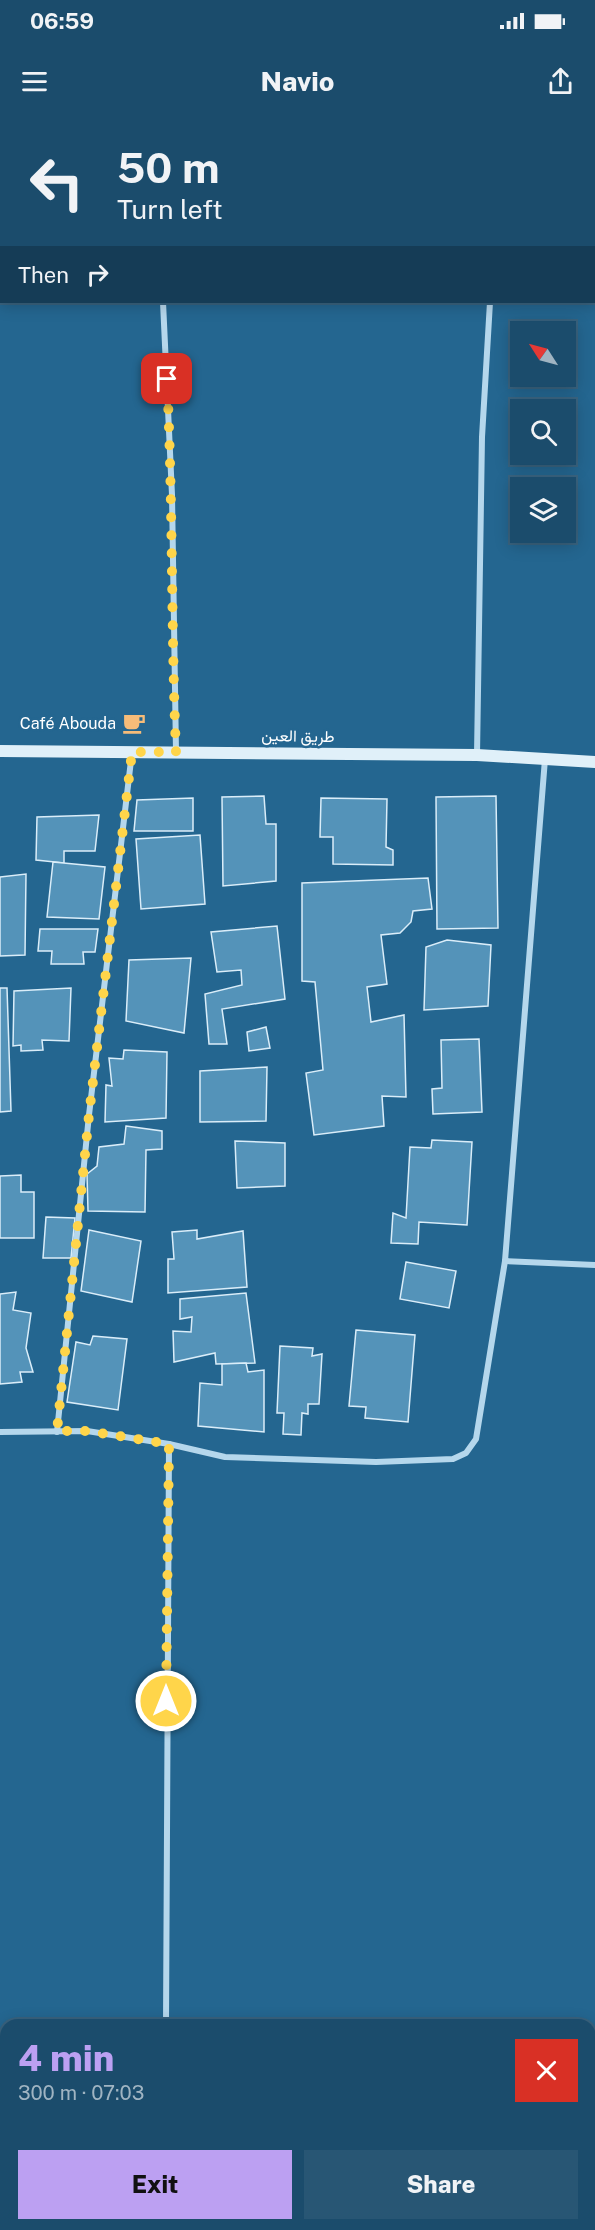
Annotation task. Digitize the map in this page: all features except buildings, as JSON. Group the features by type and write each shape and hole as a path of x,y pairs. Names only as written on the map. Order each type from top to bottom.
{"main road":[{"name":"طريق العين","path":"0,751 477,755 595,762"}],"street":[{"path":"164,303 172,495 172,660 176,752"},
{"path":"477,755 482,437 490,303"},
{"path":"57,1431 89,1115 132,752"},
{"path":"0,1432 87,1431 169,1444 225,1457 376,1462 442,1461 466,1453 476,1439 478,1431 505,1261 545,759"},
{"path":"505,1261 595,1265"},
{"path":"166,2019 169,1444"}],"place":[{"name":"Café Abouda","path":"134,723"}],"route":[{"path":"166,1701 169,1444 87,1431 57,1431 89,1115 132,752 176,752 172,660 172,495 167,379"}]}
